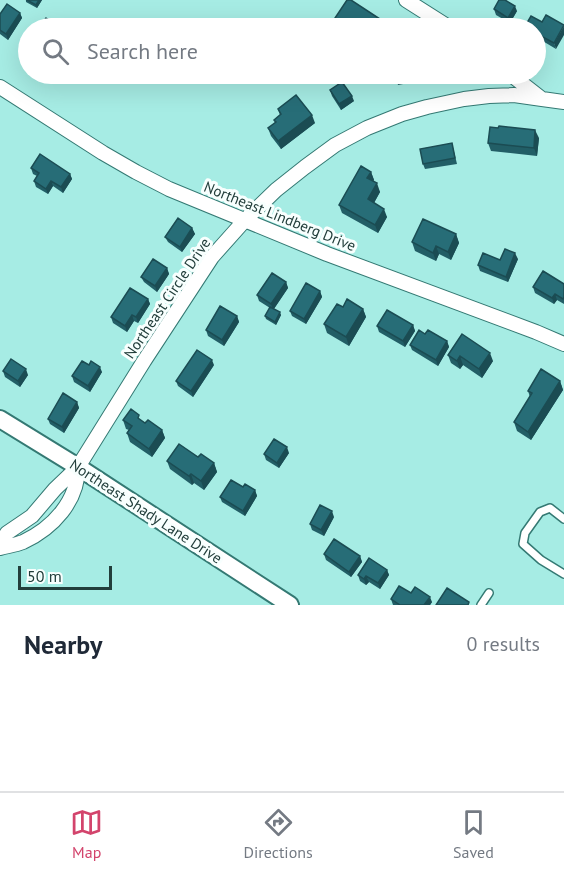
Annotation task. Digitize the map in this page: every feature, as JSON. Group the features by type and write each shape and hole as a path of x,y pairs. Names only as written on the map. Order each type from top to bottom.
{"street":[{"path":"406,0 434,18"},
{"path":"523,84 542,99"},
{"name":"Northeast Lindberg Drive","path":"0,87 103,153 169,189 327,254 564,344"},
{"name":"Northeast Circle Drive","path":"78,467 212,257 245,220 305,166 335,145 367,128 426,107 464,99 514,95 564,102"},
{"name":"Northeast Shady Lane Drive","path":"0,419 290,605"},
{"path":"0,546 22,542 52,524 68,506 78,478 78,467"},
{"path":"0,546 7,533 32,516 78,467"}],"lane":[{"path":"564,519 550,508 540,512 525,533 523,544 564,574"},
{"path":"481,605 489,593"}],"building":[{"path":"27,0 39,0 36,5"},
{"path":"347,0 351,0 378,18 335,18"},
{"path":"499,0 505,0 515,6 508,18 494,9"},
{"path":"7,4 20,13 6,34 0,30 0,14"},
{"path":"546,15 564,25 554,43 546,39"},
{"path":"339,84 343,84 352,96 339,104 330,90"},
{"path":"296,95 312,115 278,141 268,128 281,114 278,109"},
{"path":"499,126 535,130 534,148 488,143 490,127 498,128"},
{"path":"452,143 455,158 423,164 420,149"},
{"path":"40,154 70,174 61,187 51,181 46,189 34,181 39,173 31,168"},
{"path":"361,166 371,172 367,178 377,183 368,199 384,209 375,225 339,205"},
{"path":"178,218 192,228 180,247 165,237"},
{"path":"423,219 456,234 448,252 436,246 433,253 412,242"},
{"path":"505,249 515,253 506,277 478,265 483,253 500,260"},
{"path":"153,259 167,268 155,286 141,277"},
{"path":"543,271 564,284 563,299 555,294 552,298 533,287"},
{"path":"272,273 286,282 271,304 257,295"},
{"path":"306,283 320,291 304,319 290,311"},
{"path":"130,288 148,299 136,317 132,315 125,326 111,317"},
{"path":"347,299 363,309 346,337 324,324 337,304 343,307"},
{"path":"220,306 237,316 222,340 206,330"},
{"path":"270,307 280,312 275,322 265,316"},
{"path":"387,310 413,325 403,341 377,326"},
{"path":"419,330 425,334 428,330 447,341 436,360 410,345"},
{"path":"462,334 490,353 479,369 460,356 457,361 448,355"},
{"path":"197,350 212,360 191,391 176,381"},
{"path":"11,359 26,369 18,381 3,371"},
{"path":"82,361 89,365 91,361 100,367 88,386 72,376"},
{"path":"541,369 560,381 528,432 514,422 532,393 528,391"},
{"path":"63,393 77,402 62,427 48,419"},
{"path":"131,409 145,423 148,420 162,430 149,449 127,433 132,426 123,420"},
{"path":"274,439 287,447 277,463 264,454"},
{"path":"179,444 198,457 201,454 214,463 201,481 167,461"},
{"path":"231,480 243,487 245,484 255,490 243,511 220,497"},
{"path":"320,505 332,511 321,530 310,524"},
{"path":"334,539 360,556 349,572 324,554"},
{"path":"369,558 387,570 378,583 366,576 364,579 358,575"},
{"path":"399,586 411,593 415,587 430,597 424,605 400,605 391,599"},
{"path":"447,588 469,602 468,605 436,605"}]}
